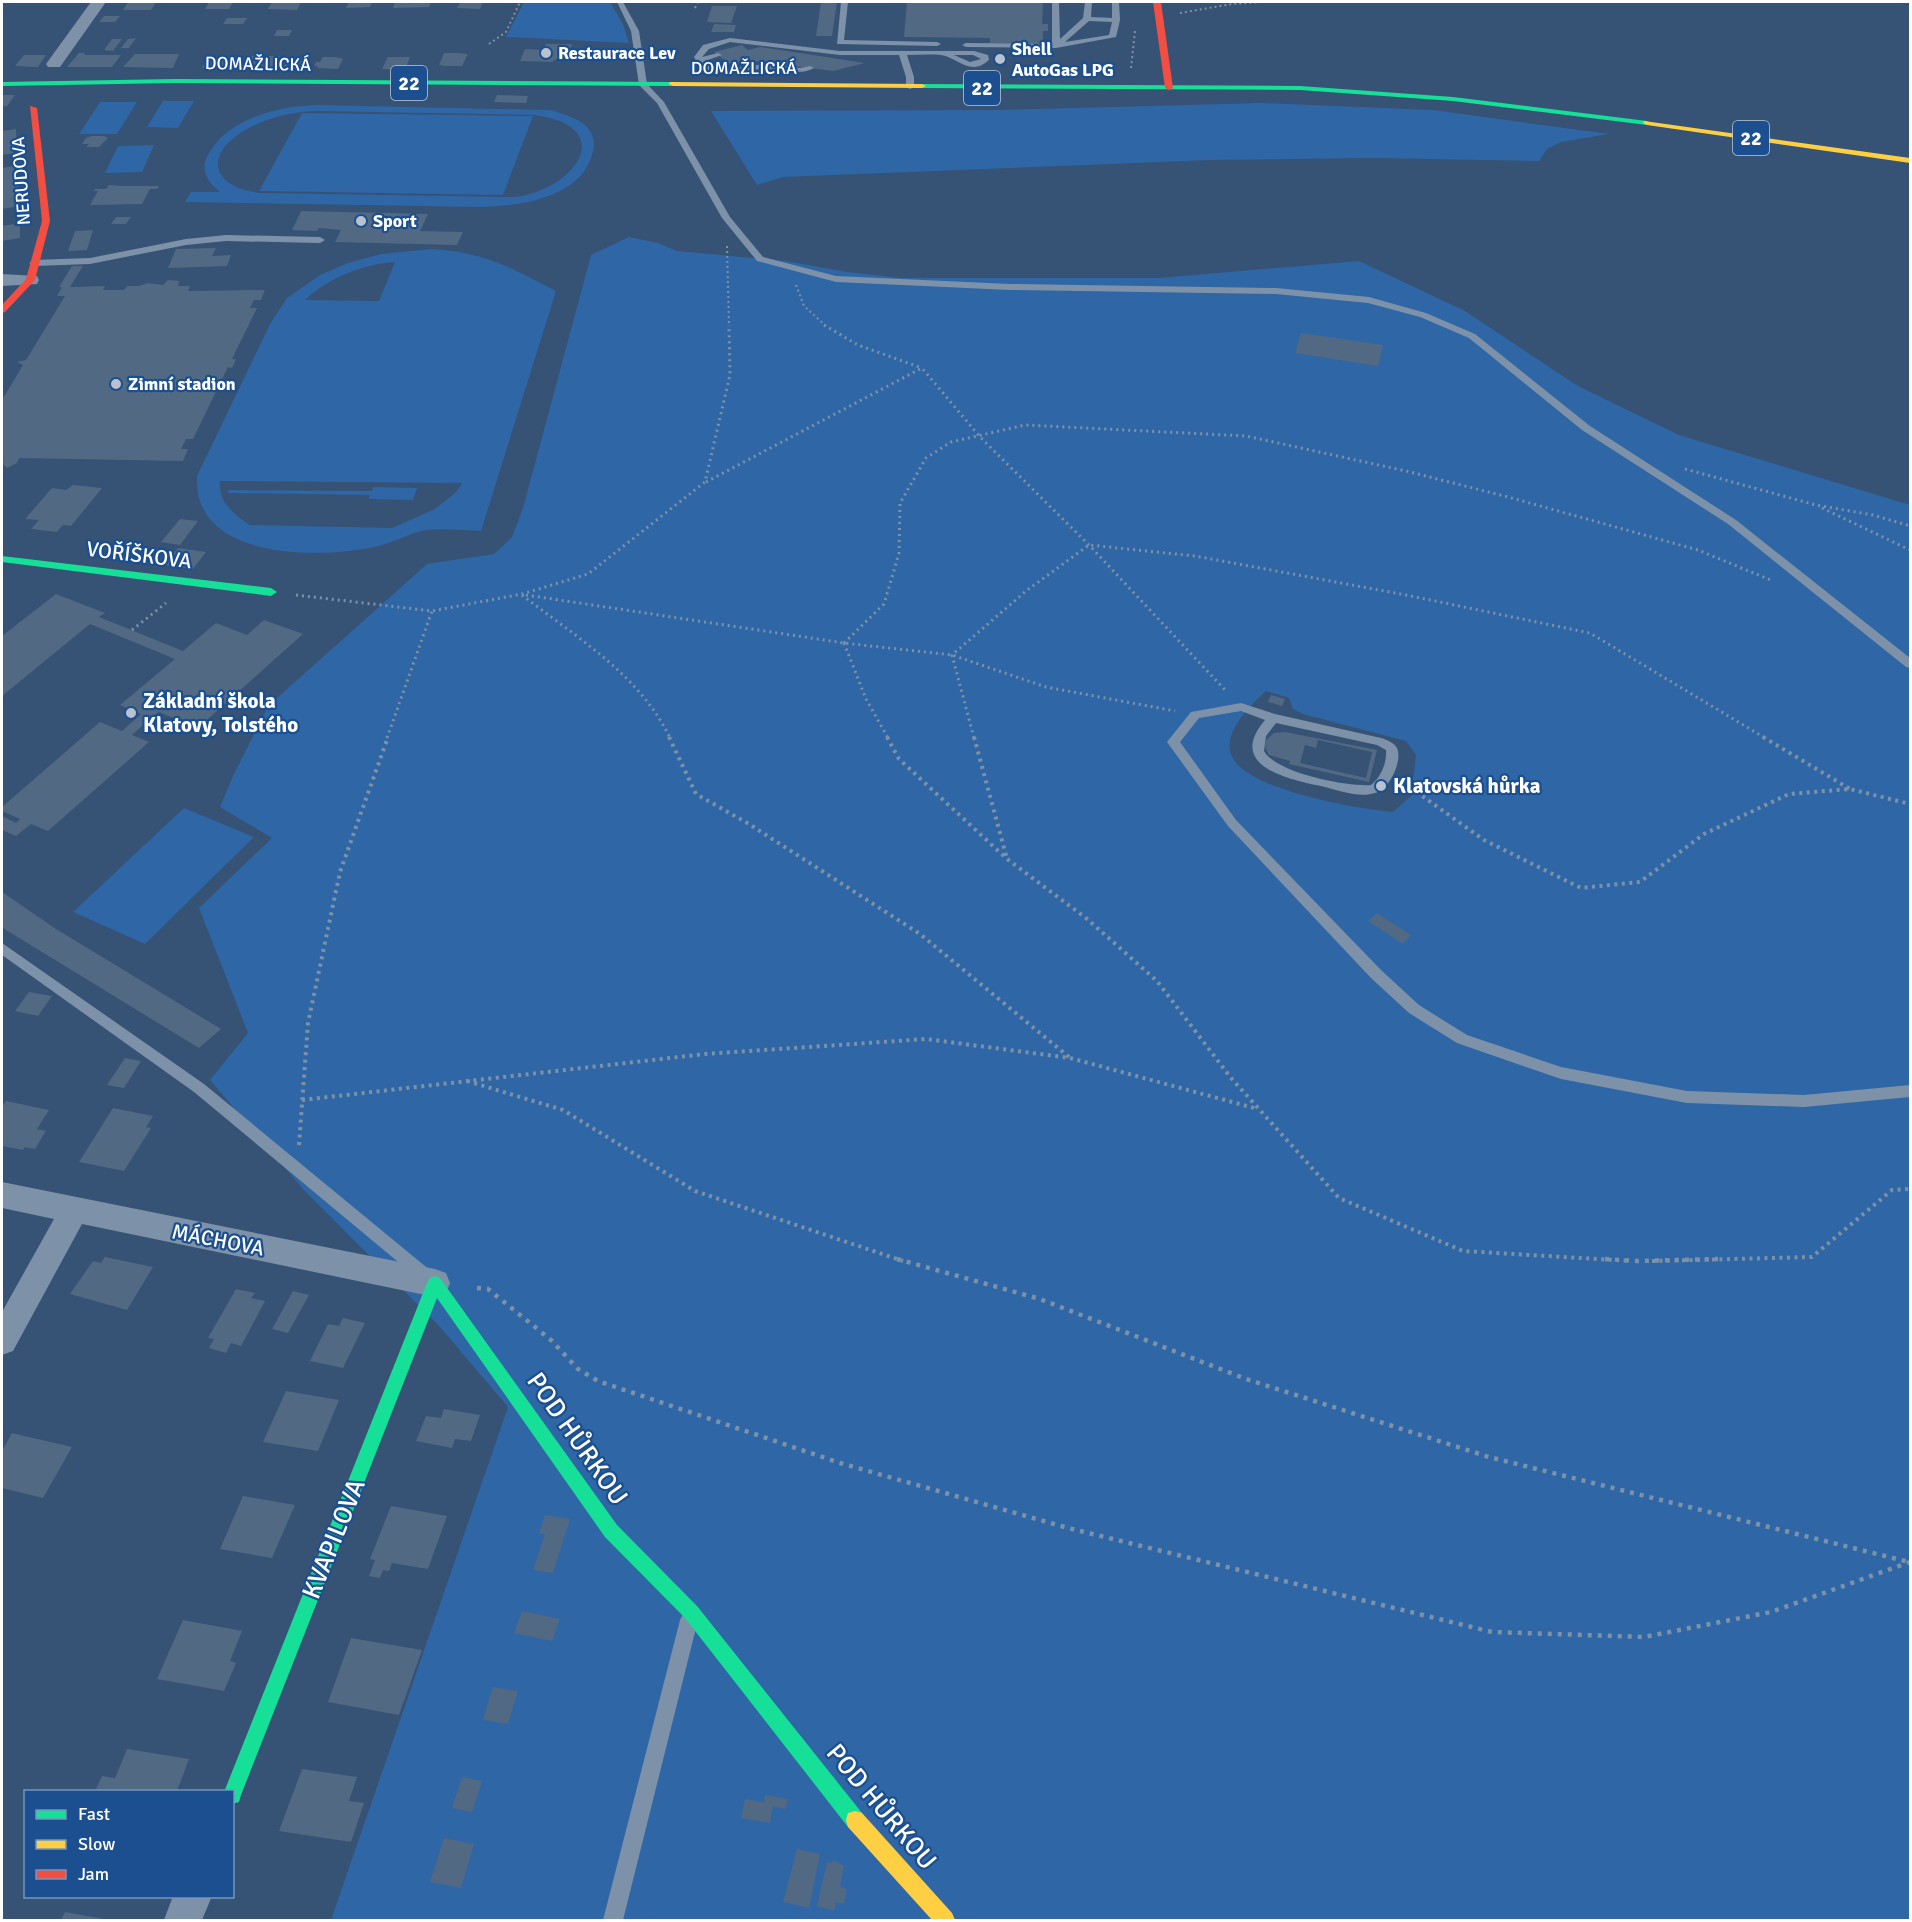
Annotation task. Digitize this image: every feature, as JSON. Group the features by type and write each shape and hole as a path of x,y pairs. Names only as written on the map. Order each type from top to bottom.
{"main road":[{"path":"1157,8 1169,88"},
{"name":"DOMAŽLICKÁ","path":"2,72 115,75 175,81"},
{"name":"DOMAŽLICKÁ","path":"2,84 175,81 1169,88"},
{"name":"22","path":"1169,88 1300,88 1409,95 1604,117 1911,161"},
{"name":"NERUDOVA","path":"2,309 32,271 46,221 33,108"},
{"name":"VOŘÍŠKOVA","path":"2,559 271,592"},
{"name":"POD HŮRKOU","path":"435,1283 611,1532 692,1612 843,1807 945,1920"},
{"name":"KVAPILOVA","path":"234,1790 435,1283"}],"street":[{"path":"54,64 98,2"},
{"path":"2,280 32,271"},
{"name":"MÁCHOVA","path":"2,1195 435,1283"},
{"path":"2,1341 74,1211"},
{"path":"183,1920 191,1898"}],"lane":[{"path":"620,2 635,31 640,74 644,85 660,102 726,218 760,259 836,279 1010,287 1276,291 1369,300 1423,315 1472,336 1586,428 1732,522 1911,664"},
{"path":"844,2 840,42 1056,46 1112,37 1116,20 1116,2"},
{"path":"1055,2 1056,46"},
{"path":"1087,20 1088,2"},
{"path":"1056,46 1087,20 1116,20"},
{"path":"699,60 700,52 716,43 730,40 764,43 841,56 945,53"},
{"path":"746,48 764,43"},
{"path":"806,55 822,54"},
{"path":"903,54 910,77 910,87"},
{"path":"699,60 718,55"},
{"path":"699,60 707,66 726,70 790,66"},
{"path":"777,66 800,70 810,68"},
{"path":"32,271 186,242 226,238 320,240"},
{"path":"1273,718 1262,730 1258,742 1258,753 1264,761 1277,768 1361,790 1379,787 1388,771 1393,753 1381,742 1273,718 1240,707 1195,715 1173,742 1232,823 1414,1009 1462,1039 1561,1073 1687,1097 1804,1101 1911,1091"},
{"path":"2,948 199,1088 435,1283"},
{"path":"613,1920 692,1612"}],"path":[{"path":"489,44 498,40 506,32 520,2"},
{"path":"695,8 698,2"},
{"path":"1157,8 1173,14 1238,3 1262,2"},
{"path":"705,482 730,375 726,218"},
{"path":"790,267 803,305 837,333 872,353 922,368 980,437 1089,545 1240,707"},
{"path":"271,592 432,611 522,594 588,574 705,482 922,368"},
{"path":"844,643 884,604 899,553 900,503 926,458 951,442 1025,425 1246,436 1406,471 1508,497 1698,550 1774,581"},
{"path":"1677,466 1816,505 1873,515 1911,526"},
{"path":"1816,505 1911,550"},
{"path":"952,655 1026,591 1089,545 1195,556 1406,595 1590,633 1850,789 1911,804"},
{"path":"522,594 844,643 952,655 1046,687 1195,715"},
{"path":"522,594 623,673 660,717 696,794 748,824 920,934 1070,1058"},
{"path":"297,1169 308,1023 340,872 432,611"},
{"path":"844,643 866,699 899,759 1008,859 1086,918 1157,981 1231,1078 1339,1198 1463,1251 1637,1261 1812,1257 1892,1190 1911,1189"},
{"path":"952,655 1008,859"},
{"path":"1388,771 1484,840 1581,888 1640,882 1704,834 1789,794 1850,789"},
{"path":"302,1100 705,1054 926,1039 1070,1058 1259,1110"},
{"path":"467,1082 563,1110 695,1191 879,1254 1040,1299 1246,1379 1489,1457 1910,1562"},
{"path":"435,1283 488,1289 551,1340 578,1369 598,1381 840,1463 1068,1528 1492,1632 1644,1637 1771,1612 1910,1562"}],"shaded area":[{"path":"524,2 610,2 623,24 629,43 506,37"},
{"path":"163,101 194,101 178,128 147,127"},
{"path":"100,102 137,102 117,134 79,134"},
{"path":"1261,103 1433,110 1609,134 1561,142 1547,149 1539,161 1373,158 1212,160 783,177 757,185 711,111 998,110"},
{"path":"304,106 550,110 569,116 584,125 590,131 594,147 586,169 570,185 542,198 512,205 483,207 185,202 191,192 220,192 208,179 205,165 209,153 229,130 242,122 272,111","holes":["316,111 535,115 561,122 576,132 582,144 579,158 570,171 556,183 537,192 515,197 260,193 230,183 222,175 218,166 219,157 235,137 257,124 290,114"]},
{"path":"302,113 533,116 503,195 259,191"},
{"path":"154,145 142,172 105,173 118,146"},
{"path":"629,237 658,243 677,251 786,261 847,272 901,278 1158,278 1359,261 1465,311 1578,386 1679,435 1910,505 1910,1920 331,1920 508,1407 440,1327 303,1189 210,1080 248,1033 199,908 272,838 220,807 268,706 427,564 494,554 512,537 523,508 591,255","holes":["1266,691 1289,698 1293,709 1303,714 1406,741 1416,755 1411,796 1393,812 1377,810 1333,802 1284,789 1262,781 1245,771 1234,760 1230,751 1230,741 1238,722"]},
{"path":"431,249 466,253 496,262 556,291 481,531 426,530 374,547 322,553 263,548 236,539 215,524 201,504 197,476 270,324 287,298 320,275 348,263 381,254","holes":["395,262 379,301 305,300 335,279 359,269","220,481 461,483 462,484 455,493 435,509 392,528 250,525 238,517 224,502"]},
{"path":"373,487 417,488 413,500 369,499 370,495 228,493 229,490 372,491"},
{"path":"184,808 254,837 145,944 73,912"}],"building":[{"path":"128,2 156,2 151,10 123,10"},
{"path":"209,2 233,2 229,9 205,9"},
{"path":"272,2 301,2 297,10 268,9"},
{"path":"349,2 372,2 370,7 346,8"},
{"path":"395,2 431,2 429,7 393,8"},
{"path":"461,2 483,2 480,9 457,8"},
{"path":"821,2 837,2 832,36 816,36"},
{"path":"907,2 1043,2 1042,24 1048,24 1048,31 1043,31 1043,44 990,43 990,38 904,37"},
{"path":"712,6 737,6 731,23 707,22"},
{"path":"104,16 120,16 115,22 99,22"},
{"path":"227,18 247,18 243,24 223,24"},
{"path":"714,24 736,25 734,32 711,32"},
{"path":"277,30 292,30 289,36 274,36"},
{"path":"136,38 129,48 121,48 128,39"},
{"path":"112,39 122,39 113,51 104,50"},
{"name":"Restaurace Lev","path":"546,44 572,44 568,56 561,56 552,62 520,61 525,49 543,50"},
{"path":"742,45 748,50 760,47 865,63 833,71 754,61 736,65 728,63 714,52"},
{"path":"79,53 121,55 112,67 67,67"},
{"path":"444,53 468,54 462,66 439,65"},
{"path":"135,54 179,54 173,68 123,67"},
{"path":"24,55 46,55 38,67 15,66"},
{"path":"249,56 280,56 273,68 242,68"},
{"path":"209,57 232,57 225,68 202,68"},
{"path":"290,57 310,57 304,68 283,68"},
{"path":"323,57 343,59 338,69 314,66"},
{"path":"388,57 410,57 405,70 382,69"},
{"path":"2,95 15,95 7,106 2,106"},
{"path":"497,95 528,96 526,103 494,102"},
{"path":"16,129 17,153 2,155 2,131"},
{"path":"92,136 108,138 99,147 86,147 89,144 82,144 86,138"},
{"path":"18,165 20,206 2,209 2,168"},
{"path":"109,185 159,186 157,189 150,189 142,204 90,205 98,191 94,191 95,189 106,189"},
{"path":"301,211 428,214 420,231 463,232 457,245 335,242 341,230 319,228 317,231 292,230"},
{"path":"116,217 131,217 126,224 111,224"},
{"path":"14,224 14,226 20,225 20,238 2,241 2,226"},
{"path":"93,230 87,250 68,251 75,231"},
{"path":"216,248 212,256 231,255 227,266 168,268 176,249"},
{"name":"Zimní stadion","path":"72,266 83,266 70,287 105,286 103,290 124,290 127,286 148,283 163,285 168,280 179,281 178,286 190,286 188,291 265,290 261,300 254,300 250,308 257,308 232,359 236,359 232,368 228,367 193,439 186,439 181,449 188,449 183,461 19,458 17,463 7,468 2,463 4,458 2,458 2,400 23,365 17,362 26,360 65,296 57,296 62,287 59,287"},
{"path":"1301,333 1383,345 1378,366 1295,353"},
{"path":"73,485 102,488 71,526 63,525 57,532 31,529 39,520 25,519 52,488 66,490"},
{"path":"180,519 198,521 180,545 161,542"},
{"path":"178,548 206,552 193,569 165,565"},
{"path":"56,594 105,613 99,617 183,651 216,623 247,635 264,620 303,634 198,728 159,712 132,735 149,742 48,831 31,824 16,836 2,830 2,816 16,823 20,819 2,811 2,807 100,722 122,731 141,714 120,705 175,659 90,624 2,696 2,636"},
{"path":"1271,695 1285,699 1282,706 1268,702"},
{"path":"1285,732 1377,750 1369,782 1289,764 1290,761 1269,755 1265,747 1266,740 1274,733","holes":["1318,740 1372,752 1366,778 1300,763 1305,745 1316,748"]},
{"path":"2,892 56,929 221,1029 199,1048 6,930 2,927"},
{"path":"1377,913 1411,935 1403,944 1368,921"},
{"path":"29,992 52,996 38,1016 15,1011"},
{"path":"125,1058 141,1061 124,1088 107,1085"},
{"path":"6,1101 49,1110 37,1129 46,1131 35,1149 25,1147 23,1150 2,1146 2,1107"},
{"path":"113,1108 153,1116 146,1127 151,1128 124,1171 79,1162"},
{"path":"105,1257 153,1267 127,1310 70,1294 93,1261 101,1263"},
{"path":"236,1289 255,1293 251,1298 265,1301 241,1346 231,1343 226,1353 209,1348 214,1339 208,1338"},
{"path":"293,1291 309,1295 288,1333 272,1329"},
{"path":"343,1318 365,1323 343,1368 310,1361 328,1324 339,1326"},
{"path":"286,1391 339,1400 318,1451 263,1442"},
{"path":"444,1409 480,1415 471,1441 455,1439 452,1448 416,1441 426,1416 441,1418"},
{"path":"12,1433 72,1447 43,1498 2,1488 2,1451"},
{"path":"243,1496 295,1505 272,1558 220,1549"},
{"path":"391,1506 447,1516 428,1569 392,1563 389,1571 383,1570 380,1578 369,1576 375,1560 370,1559"},
{"path":"545,1515 570,1519 553,1573 533,1570 545,1534 539,1534"},
{"path":"522,1611 560,1619 552,1641 514,1633"},
{"path":"183,1620 242,1631 230,1661 236,1663 224,1691 157,1679"},
{"path":"351,1638 422,1650 399,1715 328,1702"},
{"path":"493,1687 518,1691 508,1724 483,1720"},
{"path":"127,1749 189,1759 177,1790 95,1790 102,1776 115,1778"},
{"path":"302,1769 357,1777 349,1801 364,1803 351,1842 279,1831"},
{"path":"462,1777 482,1781 472,1812 452,1808"},
{"path":"765,1795 788,1799 785,1809 773,1806 770,1823 741,1818 745,1799 764,1802"},
{"path":"444,1838 474,1844 461,1888 430,1882"},
{"path":"797,1849 820,1854 809,1908 783,1902"},
{"path":"833,1860 844,1866 840,1887 847,1889 844,1904 836,1902 834,1911 817,1906 827,1862 832,1863"},
{"path":"65,1912 104,1919 104,1920 61,1920"}],"traffic: fast":[{"path":"2,84 175,81 673,84"},
{"path":"922,86 1300,88 1453,99 1647,123"},
{"path":"2,559 271,592"},
{"path":"435,1283 611,1531 691,1612 855,1820"},
{"path":"234,1790 435,1283"}],"traffic: slow":[{"path":"673,84 922,86"},
{"path":"1647,123 1910,161"},
{"path":"855,1820 945,1920"}],"traffic: jam":[{"path":"1157,2 1169,88"},
{"path":"2,310 30,280 46,221 33,108"}],"place":[{"name":"Restaurace Lev","path":"546,53"},
{"name":"Shell AutoGas LPG","path":"1000,59"},
{"name":"Sport","path":"361,221"},
{"name":"Zimní stadion","path":"116,384"},
{"name":"Základní škola Klatovy, Tolstého","path":"131,713"},
{"name":"Klatovská hůrka","path":"1381,786"}]}
